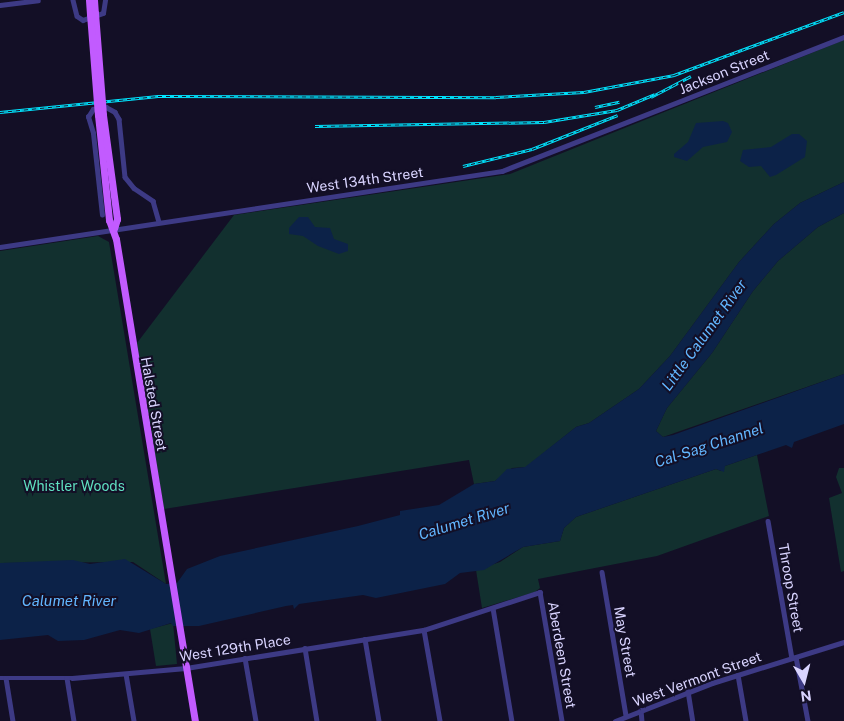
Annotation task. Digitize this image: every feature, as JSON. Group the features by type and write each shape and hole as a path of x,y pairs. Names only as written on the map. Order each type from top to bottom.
{"main road":[{"name":"Halsted Street","path":"89,0 92,14 109,220 114,229 195,721"},
{"name":"Halsted Street","path":"92,14 94,0"}],"street":[{"path":"0,6 38,0"},
{"path":"73,0 79,18 90,19 100,15 105,0"},
{"name":"Jackson Street","path":"613,128 844,37"},
{"path":"102,215 89,114 102,107 118,115 125,177 134,188 153,202 159,222"},
{"name":"West 134th Street","path":"0,247 495,172 613,128"},
{"name":"Throop Street","path":"768,521 808,721"},
{"name":"May Street","path":"602,572 626,716"},
{"name":"West 129th Place","path":"0,678 67,678 186,668 424,630 540,592"},
{"name":"Aberdeen Street","path":"540,592 562,721"},
{"path":"493,608 512,721"},
{"path":"424,630 440,721"},
{"path":"365,639 379,721"},
{"name":"West Vermont Street","path":"615,721 688,691 844,642"},
{"path":"305,648 317,721"},
{"path":"245,658 256,721"},
{"path":"126,674 134,721"},
{"path":"738,675 746,721"},
{"path":"6,678 13,721"},
{"path":"67,678 74,721"},
{"path":"688,691 693,721"},
{"path":"640,710 642,721"}],"green space":[{"path":"844,40 844,182 800,203 774,224 739,262 670,356 639,389 589,423 576,427 526,467 512,468 495,481 474,484 469,460 164,509 137,343 234,215 510,174"},
{"path":"844,213 844,374 663,437 656,431 667,408 712,353 753,291 778,261 818,227"},
{"name":"Whistler Woods","path":"98,236 109,242 166,584 133,562 0,563 0,251"},
{"path":"757,455 769,516 657,556 538,579 540,588 535,592 482,608 476,570 500,562 523,547 560,541 564,528 576,517 716,469 721,471 725,466"},
{"path":"839,468 844,468 844,571 841,572 829,498 842,493 836,477"},
{"path":"173,623 177,664 156,666 150,629"}],"water":[{"path":"723,121 728,123 732,132 727,142 703,147 687,161 674,157 674,154 688,142 696,123"},
{"path":"792,134 799,134 807,141 805,157 776,175 770,177 761,166 749,167 740,161 743,150 771,147"},
{"path":"844,182 844,213 818,227 778,261 753,291 712,353 667,408 656,431 663,437 673,435 844,374 844,424 794,442 792,448 786,445 725,466 724,472 716,469 576,517 564,528 560,541 523,547 484,570 460,573 445,584 376,598 363,595 299,604 294,609 293,605 286,606 199,626 173,626 171,623 139,633 120,630 84,640 58,641 48,635 0,640 0,563 73,560 90,564 125,559 166,584 177,583 187,569 220,556 358,526 400,515 400,511 439,505 474,484 495,481 507,469 525,467 576,427 589,423 639,389 670,356 739,262 774,224 800,203"},
{"path":"299,217 308,217 315,227 330,228 334,239 348,244 348,251 339,254 318,246 303,236 289,234 289,228"}],"railway":[{"path":"0,112 158,96 496,97 584,92 674,75 844,12"},
{"path":"651,97 691,76"},
{"path":"315,126 544,122 617,110 655,94"},
{"path":"595,107 619,102"},
{"path":"463,166 532,149 618,115"}],"water label":[{"name":"Little Calumet River","path":"704,335"},
{"name":"Cal-Sag Channel","path":"709,445"},
{"name":"Calumet River","path":"464,521"},
{"name":"Calumet River","path":"69,601"}]}
